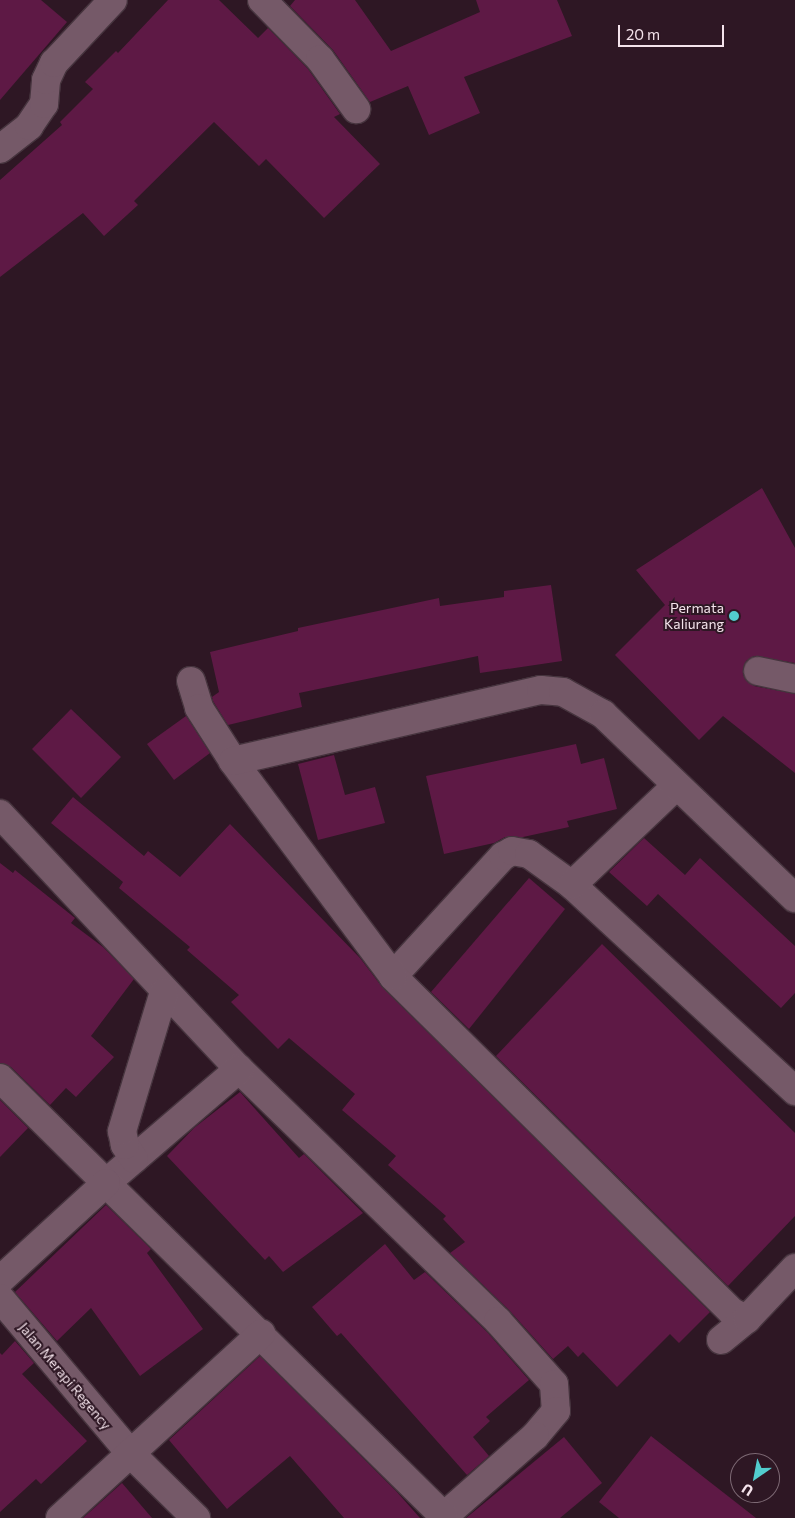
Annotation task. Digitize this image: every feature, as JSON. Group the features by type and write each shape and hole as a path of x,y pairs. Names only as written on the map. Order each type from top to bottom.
{"street":[{"path":"0,150 29,126 44,104 46,80 54,63 113,0"},
{"path":"262,0 320,59 356,109"},
{"path":"758,671 795,680"},
{"path":"192,680 199,708 233,761 393,976 732,1312 747,1319"},
{"path":"233,761 549,691 563,692 603,714 795,898"},
{"path":"572,885 676,786"},
{"path":"0,814 164,992 239,1069 498,1322 554,1384 556,1411 535,1436 443,1517 261,1334 0,1078"},
{"path":"393,976 503,856 512,851 529,854 572,885 795,1091"},
{"path":"134,1159 125,1146 122,1131 164,992"},
{"path":"0,1280 106,1183 239,1069"},
{"path":"721,1340 747,1319 795,1268"},
{"name":"Jalan Merapi Regency","path":"0,1298 130,1453 196,1518"},
{"path":"60,1518 261,1334"}],"building":[{"path":"0,0 41,0 67,22 0,100"},
{"path":"168,0 219,0 258,38 268,28 308,69 340,114 334,117 380,164 324,218 266,159 259,166 214,122 134,201 138,205 104,236 83,213 0,277 0,180 62,125 60,122 93,89 85,82 116,51 118,53"},
{"path":"295,0 355,0 391,51 480,12 476,0 557,0 572,36 464,77 480,113 429,135 408,86 370,102 333,50 290,6"},
{"name":"Permata Kaliurang","path":"762,488 795,548 795,663 754,656 746,661 743,675 754,686 795,694 795,773 723,716 699,740 615,655 665,605 636,570"},
{"path":"551,585 562,661 480,673 478,656 299,693 302,707 228,725 213,701 212,697 219,692 210,652 298,631 298,628 439,598 440,606 504,597 504,591"},
{"path":"71,709 121,757 81,798 32,749"},
{"path":"186,716 210,753 174,780 147,744"},
{"path":"576,744 581,764 604,758 617,809 567,821 569,827 523,837 505,837 494,843 444,854 426,776"},
{"path":"334,755 345,795 375,787 385,823 318,840 298,764"},
{"path":"73,797 144,856 148,851 180,877 230,824 360,958 382,987 710,1312 679,1343 670,1334 617,1387 583,1352 578,1357 568,1346 553,1359 509,1310 450,1253 465,1242 443,1219 446,1216 388,1165 396,1156 342,1110 355,1094 289,1038 278,1049 231,1002 239,995 187,950 190,947 119,888 123,882 51,823"},
{"path":"644,838 685,875 700,858 795,946 795,993 781,1008 658,894 647,906 609,872"},
{"path":"0,863 13,873 15,870 75,918 71,923 103,947 134,979 91,1036 114,1057 76,1097 66,1088 50,1105 11,1067 0,1063"},
{"path":"529,878 565,909 469,1029 431,992"},
{"path":"602,944 795,1133 795,1216 728,1286 496,1056"},
{"path":"240,1092 299,1158 304,1154 363,1213 283,1272 269,1256 265,1260 167,1156 194,1128"},
{"path":"0,1100 28,1128 0,1157"},
{"path":"106,1205 151,1249 147,1253 203,1329 140,1376 91,1308 57,1341 15,1292"},
{"path":"385,1244 414,1280 425,1272 487,1332 529,1380 486,1417 490,1421 473,1437 489,1456 467,1475 341,1333 337,1336 312,1307"},
{"path":"15,1341 34,1363 22,1374 87,1441 41,1484 36,1479 0,1512 0,1353 2,1355"},
{"path":"260,1356 396,1491 420,1518 344,1518 290,1456 227,1509 169,1440"},
{"path":"651,1436 730,1498 730,1503 737,1503 756,1518 619,1518 599,1502"},
{"path":"564,1437 602,1483 560,1518 466,1518"},
{"path":"122,1483 152,1518 83,1518"}],"place":[{"name":"Permata Kaliurang","path":"734,616"}]}
